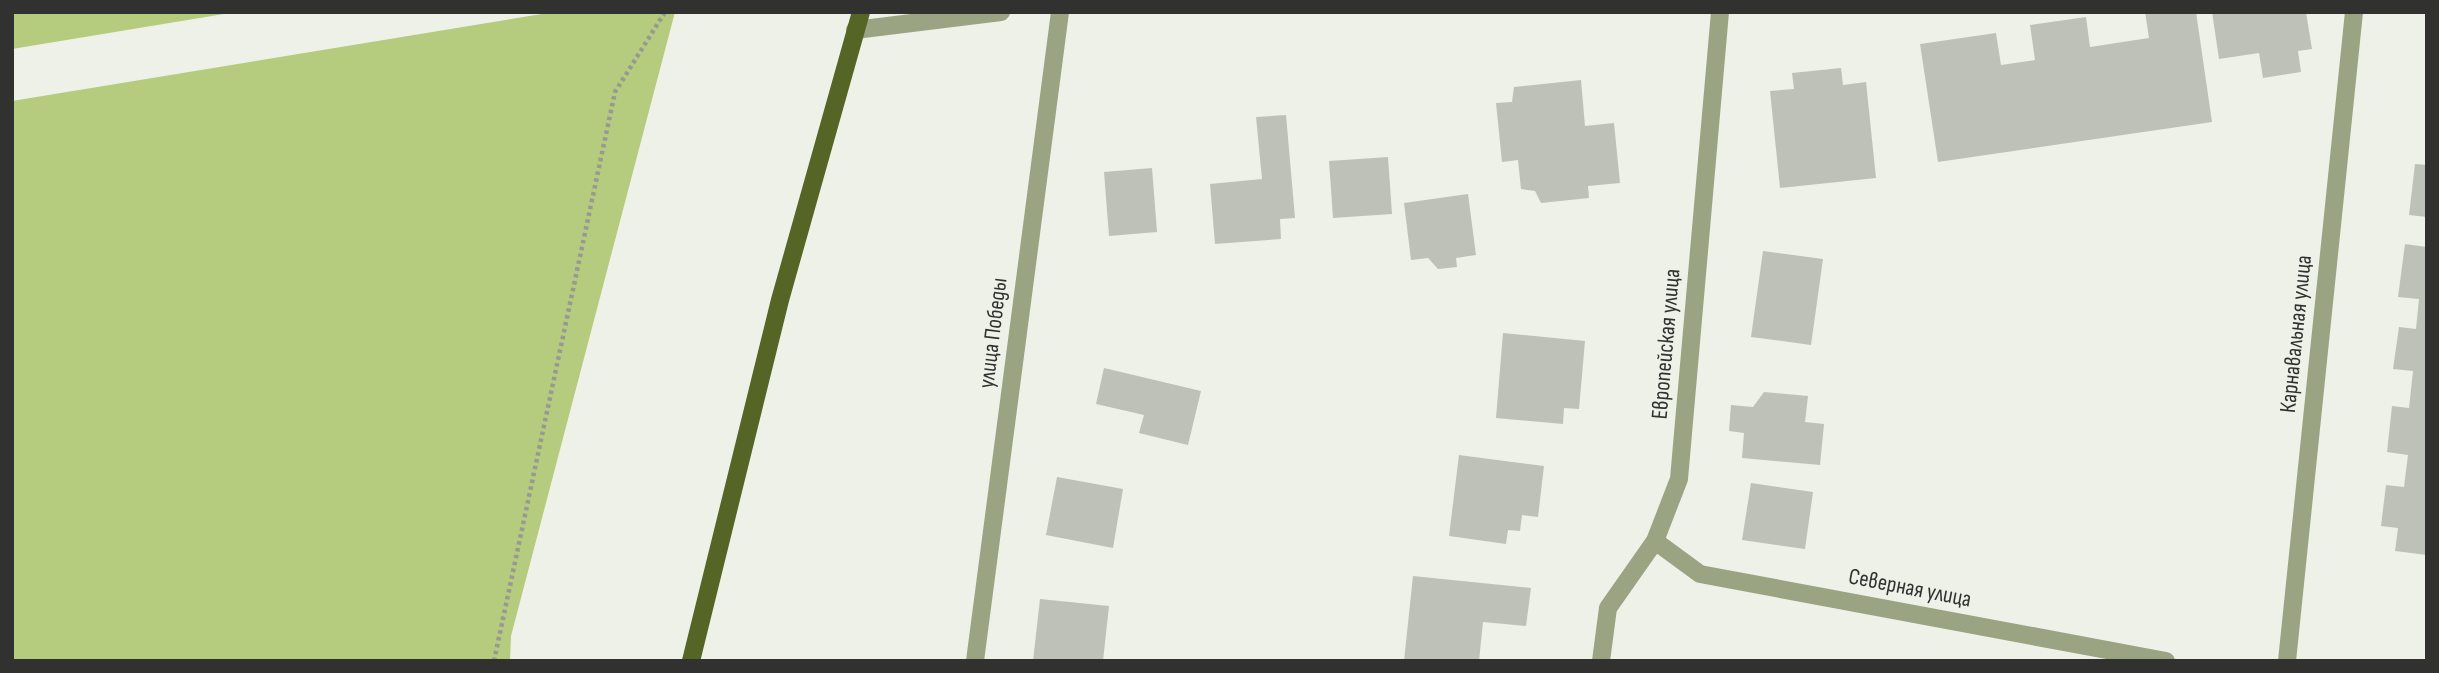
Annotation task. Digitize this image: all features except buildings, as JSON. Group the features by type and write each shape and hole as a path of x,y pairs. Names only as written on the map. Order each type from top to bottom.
{"main road":[{"path":"691,661 780,300 861,12"}],"street":[{"path":"855,30 1001,12"},
{"name":"улица Победы","path":"975,661 1060,12"},
{"name":"Европейская улица","path":"1601,661 1608,608 1655,541 1679,480 1720,12"},
{"name":"Карнавальная улица","path":"2287,661 2354,12"},
{"name":"Северная улица","path":"1655,541 1700,574 2166,661"}],"path":[{"path":"494,661 615,92 665,12"}],"green space":[{"path":"12,12 236,12 12,49"},
{"path":"554,12 675,12 511,636 510,661 12,661 12,101"}]}
